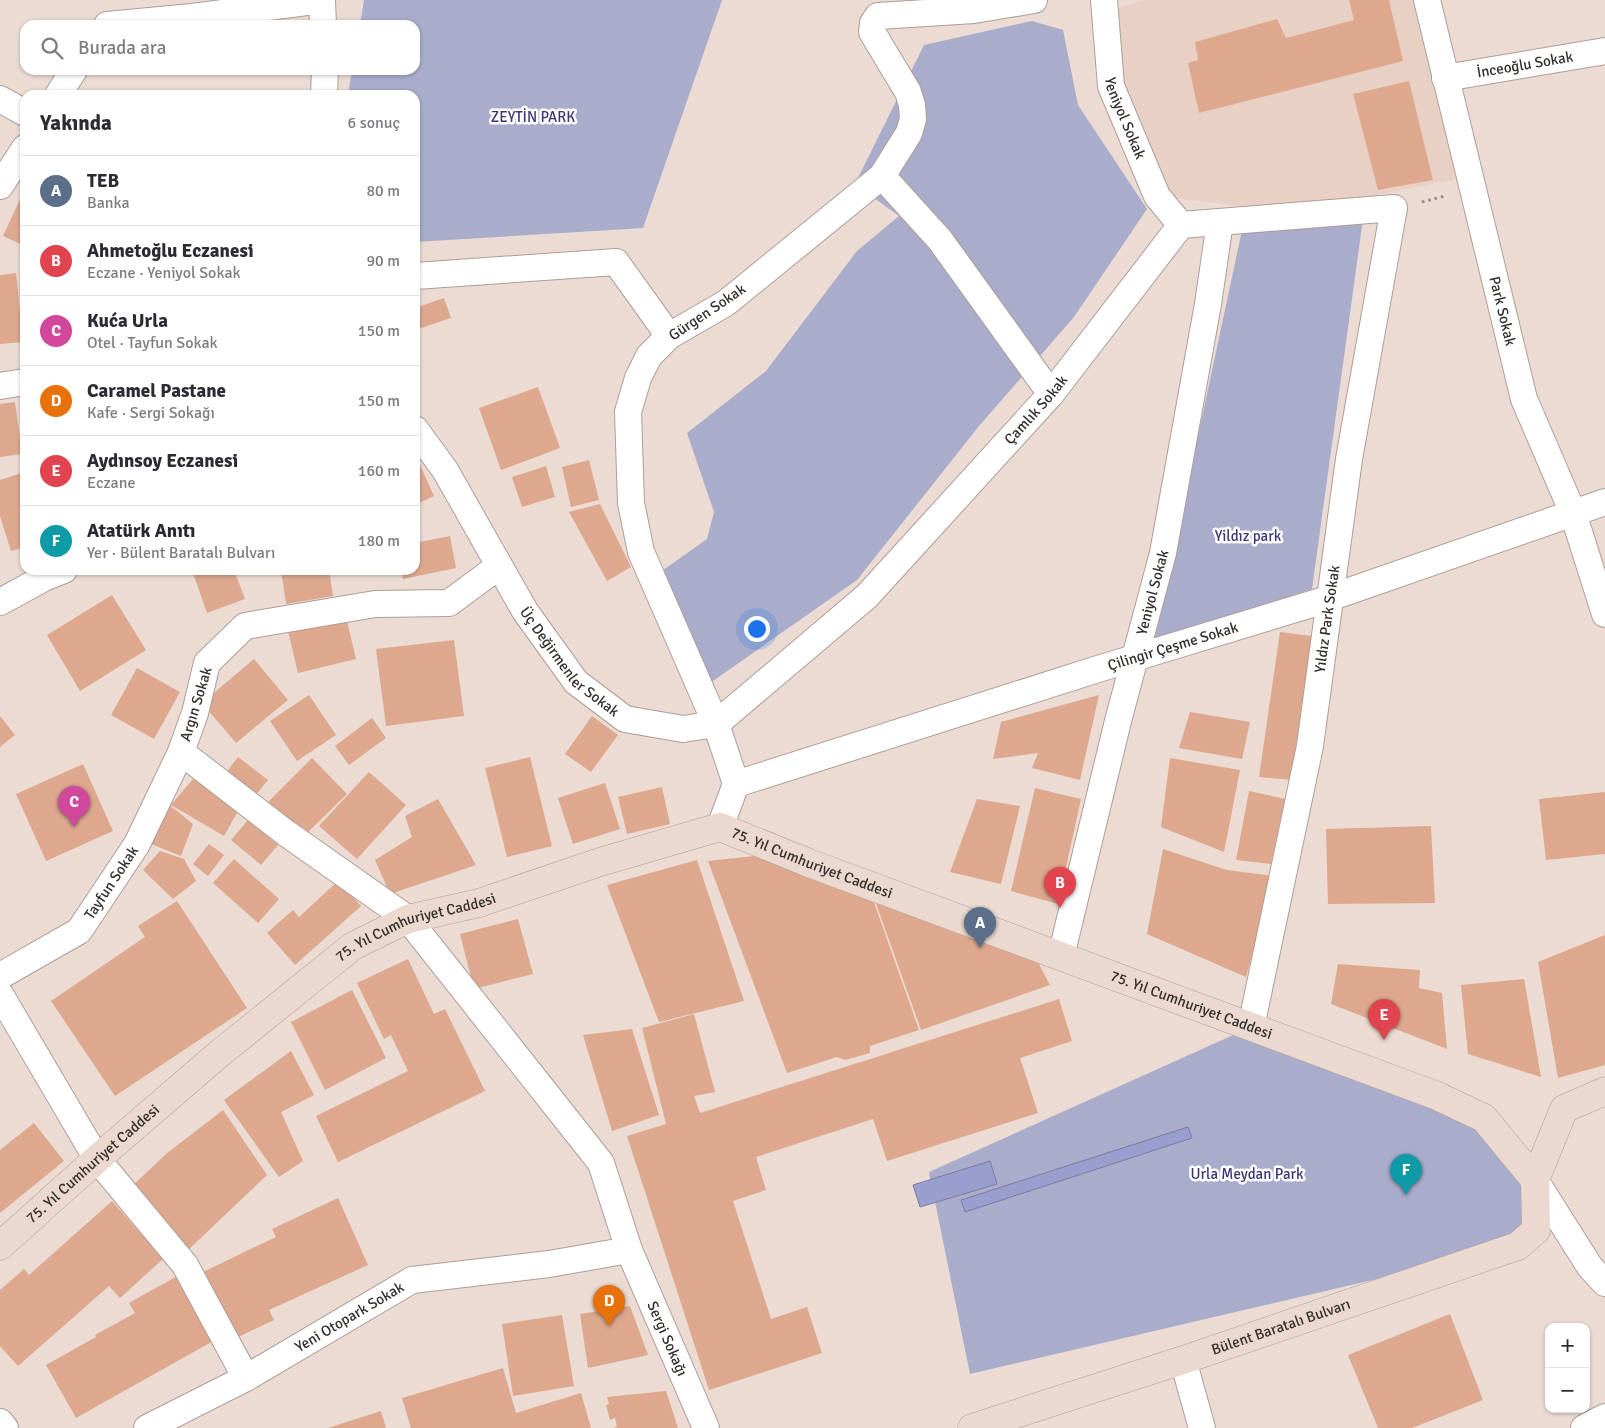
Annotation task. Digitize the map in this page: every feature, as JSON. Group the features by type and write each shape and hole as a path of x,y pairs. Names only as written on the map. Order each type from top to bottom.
{"street":[{"path":"160,20 322,0 323,20"},
{"name":"Gürgen Sokak","path":"716,724 641,552 631,503 628,412 638,378 648,356 669,336 726,303 882,176 909,133 913,119 912,105 908,92 872,32 873,23 878,16 974,10 1034,0"},
{"name":"Yeniyol Sokak","path":"1104,0 1111,86 1157,196 1181,224"},
{"name":"Park Sokak","path":"1427,0 1524,399 1573,513 1605,614"},
{"name":"İnceoğlu Sokak","path":"1445,78 1605,51"},
{"path":"61,90 71,75"},
{"path":"324,75 324,90"},
{"path":"0,99 20,110"},
{"path":"0,186 20,156"},
{"path":"882,176 940,240 1052,394"},
{"path":"1181,224 1394,208"},
{"name":"Yıldız Park Sokak","path":"1251,1027 1310,746 1349,459 1394,208"},
{"name":"Yeniyol Sokak","path":"1061,956 1135,658 1163,554 1208,304 1220,222"},
{"name":"Çamlık Sokak","path":"716,724 867,596 1052,394 1181,224"},
{"path":"420,276 616,262 669,336"},
{"path":"0,386 20,383"},
{"name":"Üç Değirmenler Sokak","path":"420,436 445,470 525,611 576,682 626,719 683,729 716,724"},
{"name":"Çilingir Çeşme Sokak","path":"736,784 1330,597 1605,502"},
{"name":"Argın Sokak","path":"499,566 449,603 375,604 245,626 207,663 196,713 181,752 286,833 408,919 601,1164 629,1250"},
{"path":"0,602 52,575"},
{"path":"716,724 736,784 720,827"},
{"name":"Tayfun Sokak","path":"0,976 79,931 137,844 181,752"},
{"name":"75. Yıl Cumhuriyet Caddesi","path":"0,1246 220,1053 353,946 408,919 479,903 600,862 720,827 809,863 1435,1095 1484,1118 1535,1180"},
{"path":"0,994 97,1159 185,1264 246,1378"},
{"path":"1605,1090 1564,1109 1535,1180 1590,1267 1605,1283"},
{"name":"Bülent Baratalı Bulvarı","path":"972,1428 1182,1360 1518,1246 1536,1230 1535,1180"},
{"name":"Yeni Otopark Sokak","path":"147,1428 246,1378 412,1280 549,1264 629,1250"},
{"name":"Sergi Sokağı","path":"629,1250 706,1428"},
{"path":"1182,1360 1202,1428"},
{"path":"1584,1428 1605,1417"},
{"path":"0,1422 5,1428"}],"path":[{"path":"1394,208 1472,190"}],"shaded area":[{"path":"1145,0 1413,0 1458,179 1366,197 1247,207 1157,196 1111,86 1105,11"},
{"path":"1188,1127 1192,1138 965,1212 961,1200"},
{"path":"990,1161 997,1184 920,1207 913,1185"}],"green space":[{"name":"ZEYTİN PARK","path":"364,0 722,0 643,228 420,242 420,90 349,90 351,75 420,75 420,20 361,20"},
{"path":"1032,21 1063,30 1078,105 1147,209 1074,317 979,426 857,580 703,688 642,585 707,539 714,512 687,433 766,371 857,251 899,216 855,184 924,45"},
{"name":"Yildız park","path":"1366,197 1312,589 1154,642 1247,207"},
{"name":"Urla Meydan Park","path":"1251,1027 1484,1118 1535,1180 1518,1246 970,1374 929,1172"}],"building":[{"path":"1349,0 1389,0 1403,61 1199,113 1188,63 1198,60 1195,42 1277,19 1286,38 1354,20"},
{"path":"1409,81 1433,180 1378,190 1353,94"},
{"path":"20,200 20,244 3,236"},
{"path":"16,273 20,312 20,342 0,344 0,275"},
{"path":"444,298 451,318 420,328 420,306"},
{"path":"538,387 560,448 501,470 479,408"},
{"path":"15,402 20,454 0,457 0,404"},
{"path":"589,460 599,500 571,507 562,467"},
{"path":"420,465 434,496 420,503"},
{"path":"546,466 555,497 522,507 512,477"},
{"path":"20,474 20,548 11,551 0,516 0,480"},
{"path":"600,504 631,567 607,581 569,512"},
{"path":"450,536 456,568 403,579 402,575 420,575 420,542"},
{"path":"194,575 236,575 245,599 207,613"},
{"path":"282,575 330,575 333,596 286,604"},
{"path":"112,595 146,650 80,691 47,635"},
{"path":"346,617 356,659 298,673 288,631"},
{"path":"1280,632 1312,636 1291,780 1259,777"},
{"path":"454,640 464,716 386,726 376,649"},
{"path":"254,659 288,700 236,743 202,703"},
{"path":"137,668 180,692 154,739 111,715"},
{"path":"309,695 336,735 297,761 270,721"},
{"path":"1099,695 1080,780 1032,768 1038,753 993,759 1001,722"},
{"path":"1190,712 1250,722 1242,759 1179,748"},
{"path":"0,716 15,735 0,747"},
{"path":"592,716 618,735 591,772 565,754"},
{"path":"372,718 386,738 349,765 335,746"},
{"path":"238,757 268,780 254,797 225,774"},
{"path":"530,757 552,846 507,857 485,768"},
{"path":"312,758 347,794 302,838 267,803"},
{"path":"1170,758 1240,770 1224,852 1161,827"},
{"path":"83,764 113,831 46,861 16,794"},
{"path":"369,772 406,805 357,859 319,826"},
{"path":"194,778 238,811 224,836 171,805"},
{"path":"605,783 620,829 573,844 558,798"},
{"path":"662,787 670,824 627,834 618,797"},
{"path":"1035,788 1081,799 1058,904 1011,891"},
{"path":"1249,791 1285,799 1271,864 1236,860"},
{"path":"1605,792 1605,854 1546,860 1539,799"},
{"path":"438,799 476,865 390,894 375,860 412,837 405,816"},
{"path":"977,799 1020,806 1001,884 950,872"},
{"path":"167,803 193,824 181,856 151,844"},
{"path":"248,820 278,845 261,865 231,840"},
{"path":"1431,826 1435,903 1328,904 1326,829"},
{"path":"209,844 224,855 208,876 193,864"},
{"path":"1163,849 1227,870 1274,876 1246,977 1147,934"},
{"path":"160,851 184,859 196,881 173,899 143,870"},
{"path":"755,856 870,891 919,1030 870,1046 870,1053 845,1060 837,1057 787,1073 708,861"},
{"path":"234,859 279,899 258,923 213,883"},
{"path":"697,860 744,1001 659,1022 607,885"},
{"path":"338,881 361,906 295,965 267,933 293,910 299,917"},
{"path":"873,895 1038,962 1050,985 921,1030"},
{"path":"177,901 247,1008 115,1096 51,1001 145,937 138,926"},
{"path":"518,919 533,974 474,989 460,934"},
{"path":"1605,935 1605,1065 1558,1078 1538,962"},
{"path":"408,959 434,1014 445,1009 485,1091 338,1162 316,1116 408,1071 391,1035 384,1039 357,983"},
{"path":"1338,964 1420,970 1419,988 1442,993 1447,1049 1331,1004"},
{"path":"1524,979 1541,1077 1468,1054 1461,985"},
{"path":"352,990 386,1058 325,1090 291,1022"},
{"path":"1059,999 1072,1041 1020,1058 1038,1113 887,1161 873,1119 756,1157 766,1190 733,1201 771,1319 807,1307 822,1353 709,1390 627,1136 666,1124 642,1028 694,1014 715,1092 694,1096 700,1113"},
{"path":"632,1029 659,1115 612,1131 583,1035"},
{"path":"291,1051 314,1095 281,1112 303,1161 279,1177 224,1100"},
{"path":"223,1110 267,1175 186,1252 128,1190 166,1154"},
{"path":"34,1123 64,1161 0,1213 0,1150"},
{"path":"338,1198 368,1265 269,1310 274,1320 234,1339 203,1272 276,1237 272,1229"},
{"path":"112,1201 163,1259 120,1298 109,1286 18,1366 0,1346 0,1290 24,1269 29,1275"},
{"path":"179,1275 215,1340 76,1418 46,1365 135,1313 129,1303"},
{"path":"630,1306 648,1355 588,1368 580,1314"},
{"path":"1450,1314 1483,1400 1412,1428 1378,1428 1348,1355"},
{"path":"562,1315 574,1386 513,1396 502,1324"},
{"path":"503,1368 516,1413 581,1393 591,1428 411,1428 402,1398"},
{"path":"666,1391 678,1428 614,1428 617,1426 615,1418 610,1420 606,1405 609,1404 607,1397"},
{"path":"381,1411 386,1428 328,1428"}],"place":[{"name":"Kuća Urla","path":"74,827"},
{"name":"Ahmetoğlu Eczanesi","path":"1060,908"},
{"name":"TEB","path":"980,948"},
{"name":"Aydınsoy Eczanesi","path":"1384,1040"},
{"name":"Atatürk Anıtı","path":"1406,1195"},
{"name":"Caramel Pastane","path":"609,1326"}]}
